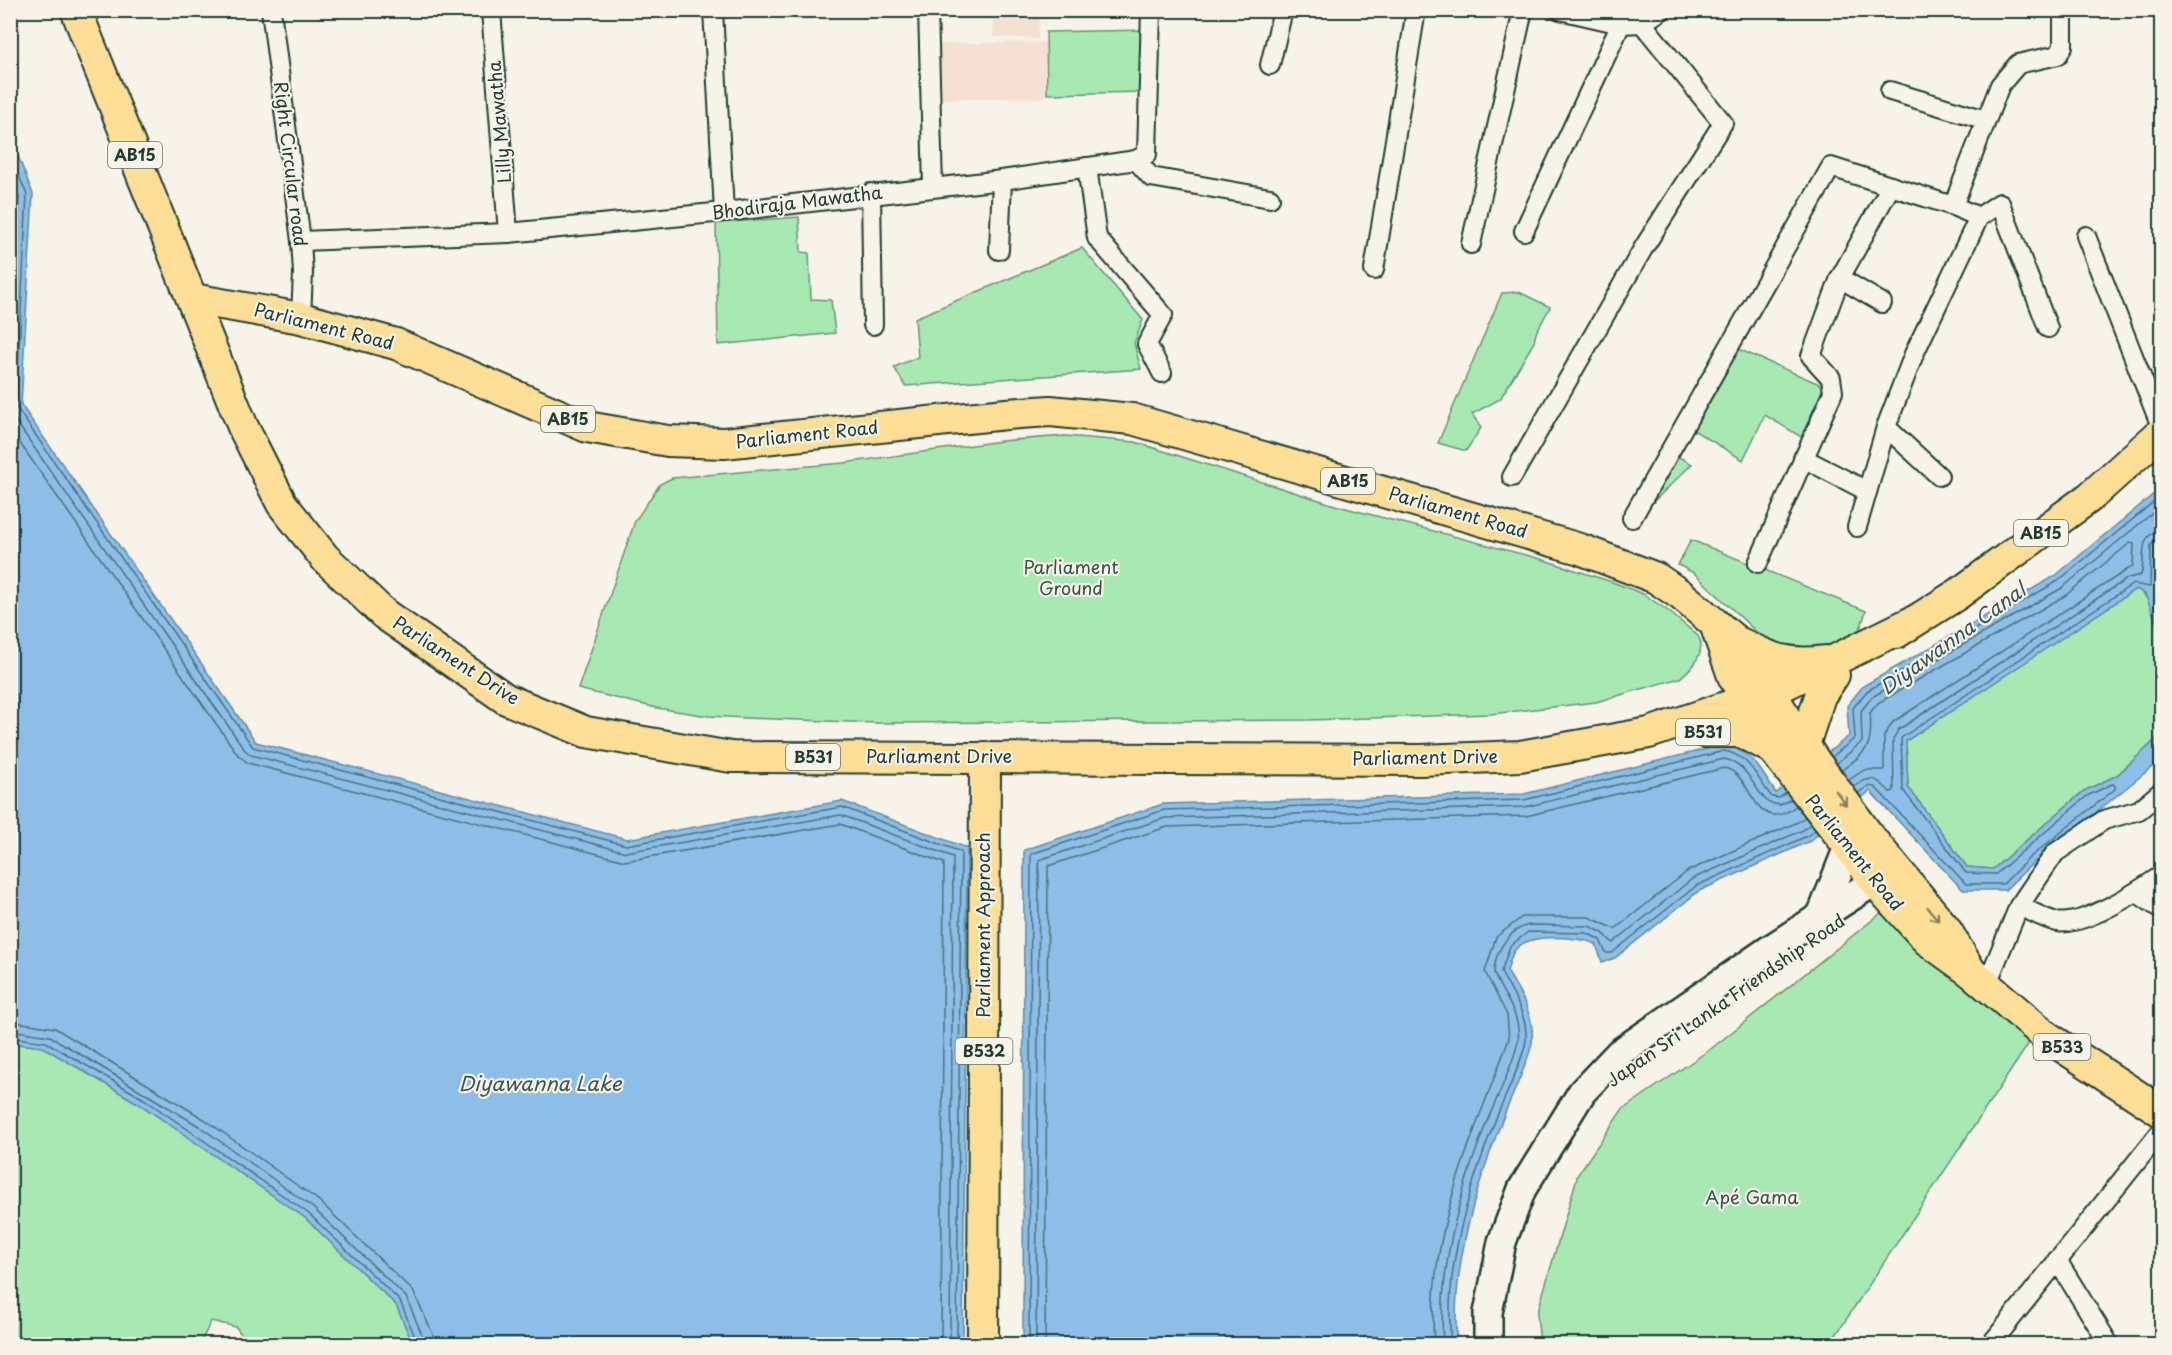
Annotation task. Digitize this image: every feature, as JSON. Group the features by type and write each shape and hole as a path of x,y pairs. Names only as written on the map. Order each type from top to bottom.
{"main road":[{"name":"AB15","path":"76,10 193,299"},
{"name":"Parliament Road","path":"193,299 301,318 396,344 587,427 668,441 724,443 958,418 1050,411 1131,419 1591,553 1656,578 1681,595 1726,633 1733,676 1763,705 1852,840 1890,880 1927,940 2046,1036 2162,1112"},
{"name":"Parliament Drive","path":"193,299 243,427 282,504 325,558 384,614 506,699 586,732 731,757 1421,760 1520,756 1649,733 1763,705"},
{"name":"AB15","path":"1763,705 1836,667 1958,594 2090,497 2162,430"},
{"path":"1726,633 1774,660 1798,665 1836,667 1820,696 1795,756"},
{"name":"Parliament Drive","path":"1649,733 1705,732 1763,705"},
{"name":"B531","path":"1705,732 1742,732 1795,756"},
{"name":"Parliament Approach","path":"983,1344 992,757"},
{"name":"Parliament Approach","path":"992,757 999,1344"},
{"path":"1820,919 1852,840"},
{"name":"Japan Sri Lanka Friendship Road","path":"1488,1344 1488,1313 1502,1242 1522,1189 1582,1092 1619,1053 1770,949 1890,880"},
{"name":"Japan Sri Lanka Friendship Road","path":"1505,1344 1515,1249 1536,1190 1560,1143 1596,1093 1643,1056 1890,880"}],"street":[{"name":"Right Circular road","path":"270,10 301,242 303,273 301,318"},
{"name":"Lilly Mawatha","path":"491,10 508,232"},
{"path":"713,10 724,212"},
{"path":"928,10 933,187"},
{"path":"1151,10 1147,154 1137,160 1151,177 1270,198"},
{"path":"1270,65 1283,10"},
{"path":"1374,270 1416,10"},
{"path":"1472,244 1523,10"},
{"path":"1560,10 1621,24 1642,23 1662,10"},
{"path":"1953,206 2000,85 2018,64 2058,55 2063,46 2063,10"},
{"path":"1512,477 1644,248 1723,123 1642,23"},
{"path":"1524,231 1621,24"},
{"path":"1890,91 1986,120"},
{"name":"Bhodiraja Mawatha","path":"301,242 508,232 724,212 871,193 1002,180 1137,160"},
{"path":"1632,518 1831,166 1953,206 1979,217"},
{"path":"1087,167 1097,238 1163,315 1148,344 1162,374"},
{"path":"999,250 1002,180"},
{"path":"1758,562 1833,392 1831,378 1811,356 1840,278 1891,186"},
{"path":"871,193 873,325"},
{"path":"1857,527 1886,427 1914,354 1979,217 2000,203 2048,328"},
{"path":"2086,236 2162,430"},
{"path":"1840,278 1882,303"},
{"path":"1886,427 1939,476"},
{"path":"1803,458 1867,491"},
{"path":"1978,979 2019,906 2055,854 2104,820 2139,810 2162,792"},
{"path":"2019,906 2057,922 2073,922 2136,892 2162,875"},
{"path":"2136,892 2162,910"},
{"path":"1991,1344 2162,1130"},
{"path":"2057,1260 2109,1344"}],"shaded area":[{"path":"953,11 1040,11 1038,39 993,37 994,17 953,17"},
{"path":"1046,42 1045,98 936,99 929,44"}],"green space":[{"path":"1147,30 1145,92 1047,94 1046,32"},
{"path":"799,217 801,252 809,253 811,299 831,300 835,333 718,345 716,223"},
{"path":"1082,248 1143,320 1134,343 1141,369 905,386 894,367 918,357 915,318"},
{"path":"1519,292 1550,307 1536,333 1534,342 1500,399 1472,414 1481,428 1466,451 1438,443 1502,293"},
{"path":"1738,349 1824,386 1801,437 1765,415 1743,460 1690,428"},
{"name":"Parliament Ground","path":"1065,436 1135,442 1338,506 1541,559 1615,583 1643,594 1667,610 1698,636 1701,643 1700,653 1694,665 1680,678 1596,702 1490,714 1309,720 876,723 746,718 708,716 657,708 578,689 635,521 660,484 672,478 844,463 1001,441"},
{"path":"1677,456 1692,464 1647,508"},
{"path":"1691,540 1866,611 1860,629 1838,643 1815,653 1766,641 1694,573 1678,565"},
{"path":"2136,588 2147,599 2155,615 2160,634 2163,678 2161,735 2117,775 2084,791 1993,869 1967,867 1908,787 1906,741"},
{"name":"Apé Gama","path":"1890,906 2031,1040 1830,1344 1540,1344 1537,1314 1578,1174 1622,1110 1712,1048"},
{"path":"11,1043 43,1047 141,1105 304,1217 396,1305 413,1344 248,1344 236,1327 211,1321 200,1344 11,1344"}],"water":[{"name":"Diyawanna Lake","path":"11,138 33,194 21,405 256,742 627,839 842,801 967,848 963,1344 413,1344 396,1305 304,1217 141,1105 43,1047 11,1043"},
{"name":"Diyawanna Canal","path":"2161,488 2161,543 2157,546 2156,580 2161,593 2161,634 2145,594 2136,589 1906,741 1908,787 1967,867 1993,869 2084,791 2117,775 2161,735 2161,760 2033,863 2005,890 1963,890 1870,791 1810,841 1699,891 1615,958 1602,962 1596,944 1566,938 1531,940 1514,951 1507,971 1529,1013 1532,1042 1491,1149 1467,1231 1458,1287 1457,1344 1023,1344 1024,850 1163,804 1524,794 1723,745 1734,748 1749,757 1776,793 1849,736 1847,706 1863,686 2055,576"}]}
